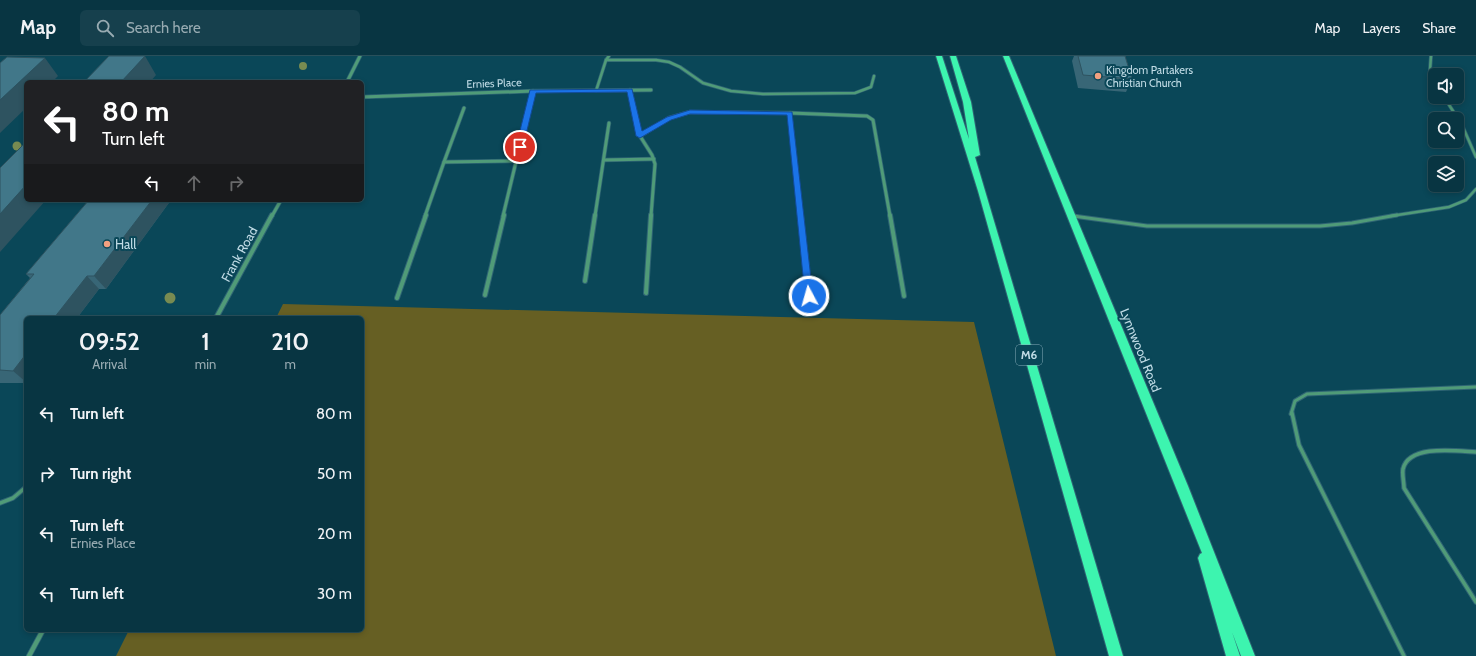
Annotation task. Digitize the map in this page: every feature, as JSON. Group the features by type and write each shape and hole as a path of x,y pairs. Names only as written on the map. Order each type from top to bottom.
{"main road":[{"name":"M6","path":"939,56 982,191 1116,656"},
{"path":"953,56 967,102 982,191"},
{"name":"Lynnwood Road","path":"1006,56 1073,216 1182,486 1248,656"},
{"path":"1182,486 1233,656"}],"street":[{"path":"348,80 360,56"},
{"path":"630,90 640,136 654,159 646,293"},
{"name":"Ernies Place","path":"364,96 533,91 651,90"},
{"path":"485,295 533,91"},
{"path":"397,298 464,108"},
{"path":"640,136 669,118 690,112 790,113 867,116 873,120 904,296"},
{"path":"790,113 809,296"},
{"path":"585,282 609,123"},
{"path":"604,160 654,159"},
{"path":"444,162 516,161"},
{"name":"Frank Road","path":"217,316 280,202"},
{"path":"29,656 42,632"}],"lane":[{"path":"596,91 606,60 609,56"},
{"path":"1430,68 1431,56"},
{"path":"606,60 656,60 669,62 680,67 702,83 731,91 763,94 855,93 871,87 874,76"},
{"path":"1448,104 1462,125 1476,157"},
{"path":"1073,216 1147,226 1328,225 1352,223 1448,207 1466,200 1476,189"},
{"path":"1404,656 1299,445 1291,415 1295,401 1307,394 1476,387"},
{"path":"1476,452 1436,450 1417,454 1409,457 1403,469 1404,488 1476,602"},
{"path":"0,503 13,498 24,489"}],"shaded area":[{"path":"283,304 974,322 1056,656 116,656 128,632 364,632 364,316 277,316"}],"building":[{"path":"109,56 145,56 123,80 86,80"},
{"path":"1078,56 1125,56 1132,79 1083,75"},
{"path":"7,57 45,58 0,100 0,63"},
{"path":"24,144 24,187 0,214 0,168"},
{"path":"87,202 150,202 94,276 87,276 56,316 24,316 24,357 13,371 0,370 0,315 34,274 26,274"}],"place":[{"name":"Kingdom Partakers Christian Church","path":"1098,76"},
{"name":"Hall","path":"107,244"}],"route":[{"path":"520,147 533,91 630,90 640,136 652,130 669,118 690,112 790,113 809,296"}]}
